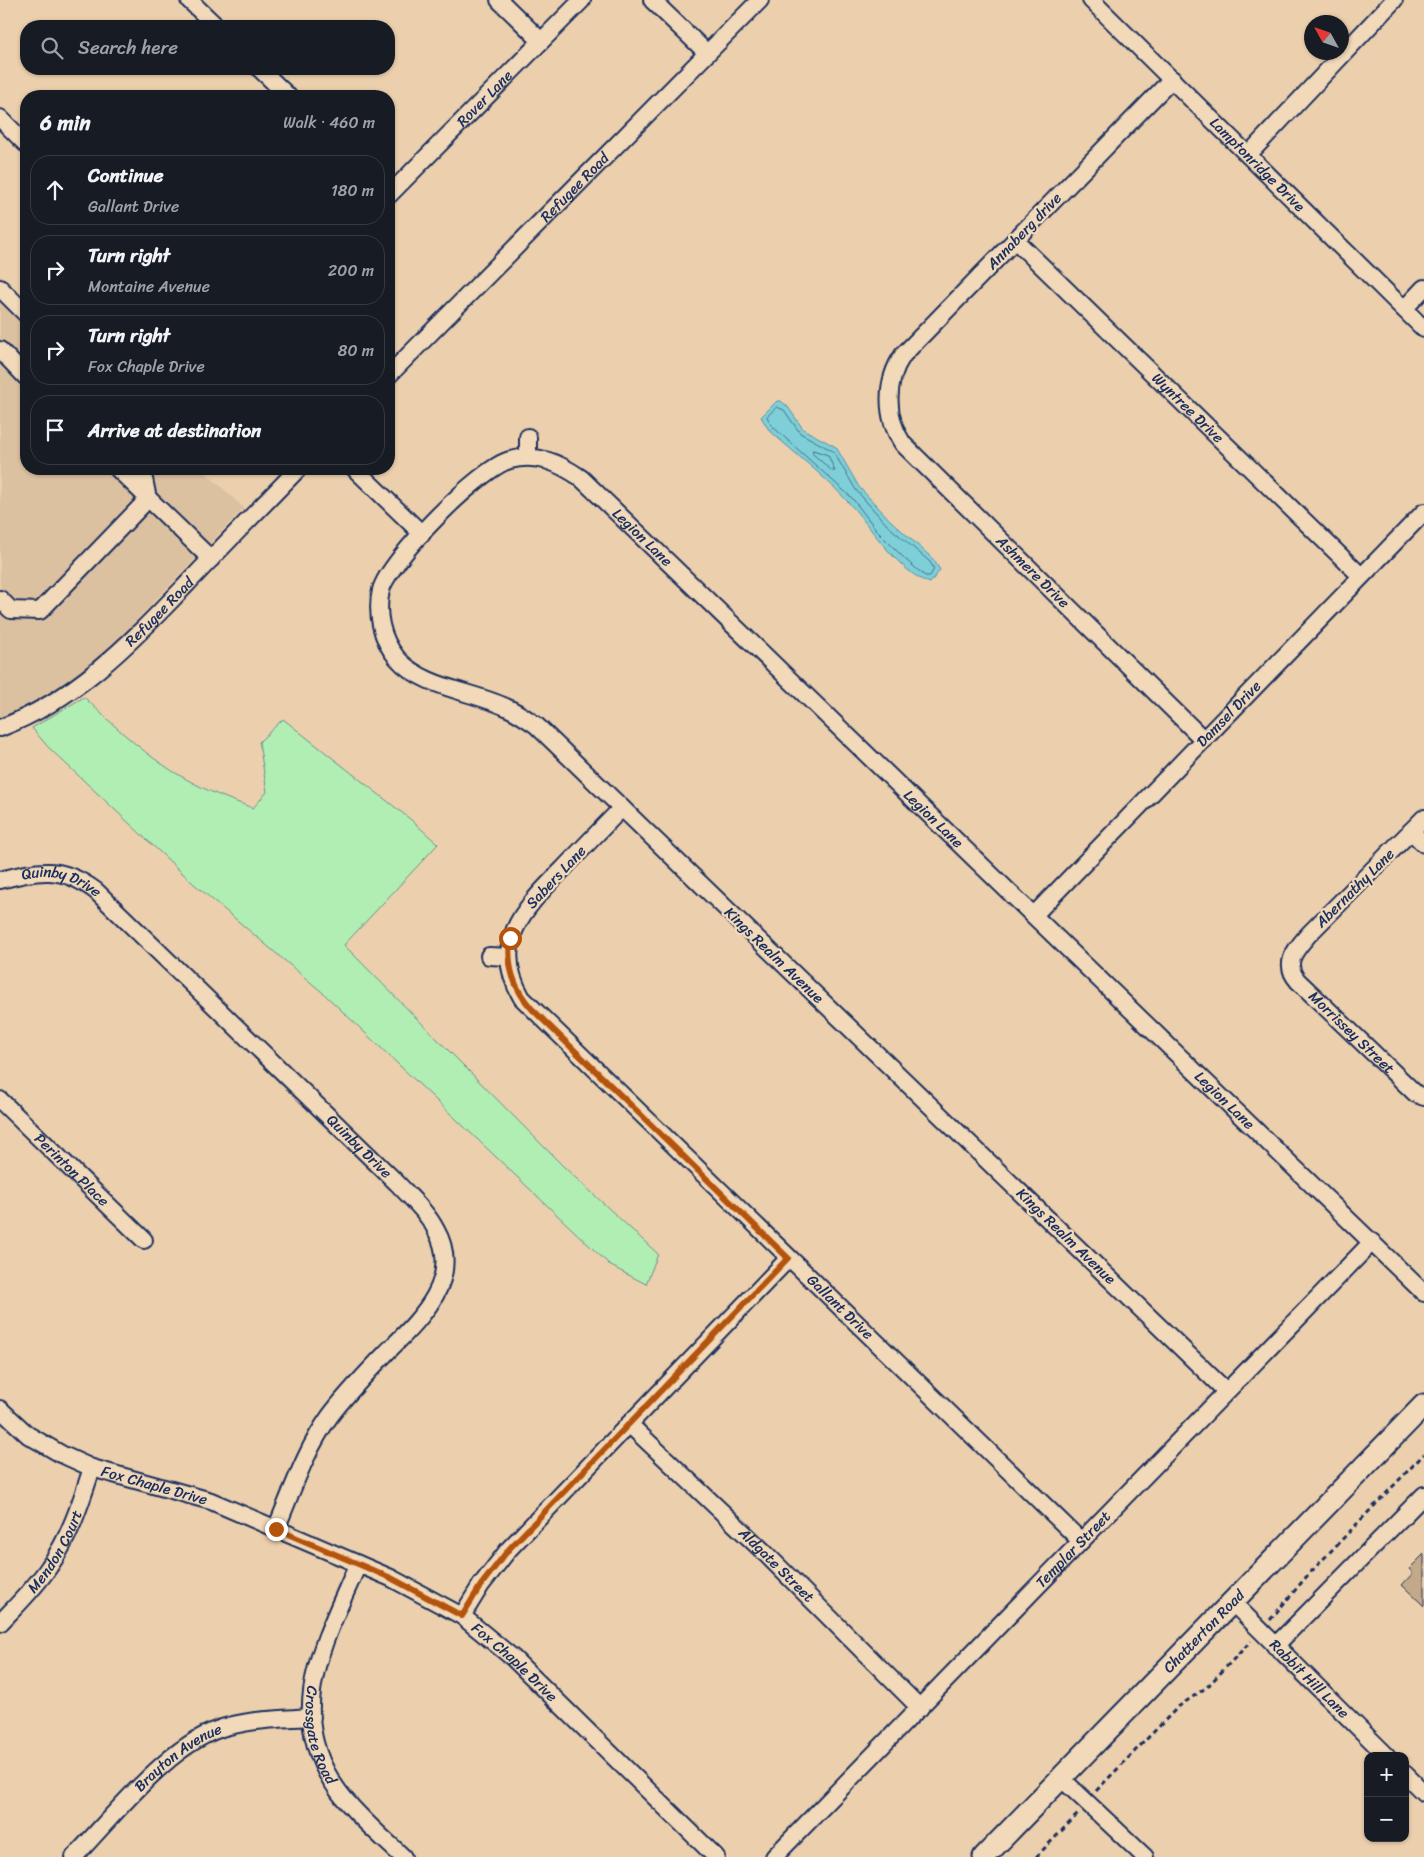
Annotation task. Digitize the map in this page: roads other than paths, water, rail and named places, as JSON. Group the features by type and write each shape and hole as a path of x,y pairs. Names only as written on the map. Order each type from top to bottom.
{"main road":[{"name":"Chatterton Road","path":"984,1857 1424,1405"}],"street":[{"path":"190,0 210,20"},
{"path":"499,0 541,41"},
{"name":"Rover Lane","path":"395,189 582,0"},
{"path":"652,0 706,53"},
{"name":"Refugee Road","path":"395,370 760,0"},
{"name":"Lamptonridge Drive","path":"1092,0 1424,329"},
{"path":"1248,154 1394,0"},
{"path":"266,75 282,90"},
{"name":"Annaberg drive","path":"890,390 895,370 903,355 1172,79"},
{"path":"0,118 20,138"},
{"name":"Wyntree Drive","path":"1015,240 1361,576"},
{"path":"0,288 20,308"},
{"path":"1404,309 1424,288"},
{"path":"0,350 20,371"},
{"name":"Ashmere Drive","path":"890,390 892,422 903,444 1204,740"},
{"path":"528,437 528,457"},
{"name":"Legion Lane","path":"422,534 476,479 491,468 509,460 528,457 547,459 581,478 1424,1293"},
{"path":"124,475 211,559"},
{"path":"143,475 148,499"},
{"name":"Refugee Road","path":"0,728 31,716 57,702 129,644 292,475"},
{"path":"361,475 422,534"},
{"path":"0,599 11,610 40,611 148,499"},
{"name":"Damsel Drive","path":"1034,916 1424,512"},
{"name":"Kings Realm Avenue","path":"422,534 400,556 382,588 379,607 380,625 387,643 398,658 428,679 510,708 536,725 1226,1391"},
{"name":"Sabers Lane","path":"509,957 514,928 529,904 622,808"},
{"name":"Abernathy Lane","path":"1290,960 1295,950 1309,934 1424,818"},
{"path":"1411,831 1424,844"},
{"name":"Quinby Drive","path":"0,880 34,872 60,872 79,880 96,891 397,1183 422,1210 437,1231 442,1242 445,1267 442,1281 434,1299 424,1315 359,1382 330,1416 301,1470 276,1529"},
{"path":"489,956 509,957"},
{"name":"Gallant Drive","path":"509,957 515,986 532,1009 1081,1541"},
{"name":"Morrissey Street","path":"1290,960 1291,969 1298,981 1416,1094 1424,1098"},
{"name":"Perinton Place","path":"0,1100 144,1240"},
{"name":"Templar Street","path":"774,1857 1372,1242"},
{"path":"462,1616 481,1585 509,1549 788,1258"},
{"name":"Fox Chaple Drive","path":"0,1409 28,1435 61,1454 92,1468 211,1501 391,1578 462,1616 513,1658 716,1857"},
{"name":"Aldgate Street","path":"629,1424 762,1550 920,1708"},
{"name":"Mendon Court","path":"0,1623 31,1591 49,1568 76,1515 92,1468"},
{"path":"1275,1646 1424,1494"},
{"name":"Crossgate Road","path":"358,1564 316,1666 312,1682 313,1736 319,1755 339,1792 403,1857"},
{"name":"Rabbit Hill Lane","path":"1232,1602 1382,1752"},
{"name":"Brayton Avenue","path":"83,1854 171,1758 207,1734 228,1726 312,1716"},
{"path":"1061,1778 1145,1857"},
{"path":"1409,1778 1424,1792"}],"water":[{"path":"777,401 781,401 788,407 803,429 836,447 859,487 891,521 933,559 940,570 930,583 918,578 907,570 840,493 769,430 761,417"}]}
